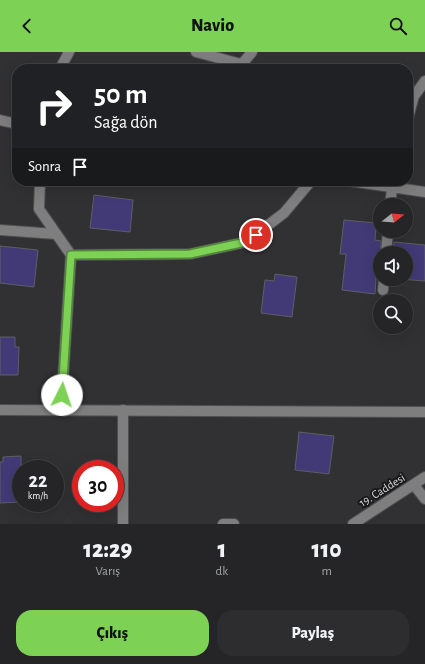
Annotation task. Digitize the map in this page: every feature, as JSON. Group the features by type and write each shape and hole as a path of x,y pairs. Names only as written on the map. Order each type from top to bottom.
{"street":[{"path":"63,64 69,52"},
{"path":"196,52 231,64"},
{"path":"242,64 252,52"},
{"path":"413,100 425,81"},
{"path":"0,120 12,123"},
{"path":"40,186 39,209 71,255 61,410"},
{"path":"71,255 190,254 246,242 284,212 307,186"},
{"path":"391,198 392,186"},
{"path":"400,186 425,192"},
{"path":"0,230 56,234"},
{"path":"383,286 383,290"},
{"path":"0,410 425,412"},
{"path":"123,410 123,524"},
{"name":"19. Caddesi","path":"353,524 425,477"},
{"path":"414,485 425,499"},
{"path":"224,524 234,524"}],"building":[{"path":"94,195 133,200 130,232 90,228"},
{"path":"344,220 373,223 373,238 381,241 381,246 373,246 373,286 375,286 375,294 342,290 346,254 340,254"},
{"path":"394,242 425,245 425,281 413,280 413,246 394,246"},
{"path":"0,246 38,250 34,287 0,283"},
{"path":"275,274 297,277 292,317 261,313 265,280 274,281"},
{"path":"0,337 15,337 15,347 19,347 18,375 0,375"},
{"path":"299,432 334,436 329,474 295,470"},
{"path":"21,456 21,460 12,460 12,502 0,503 0,462 3,462 3,457"}],"route":[{"path":"62,395 71,255 190,254 246,242 256,235"}]}
